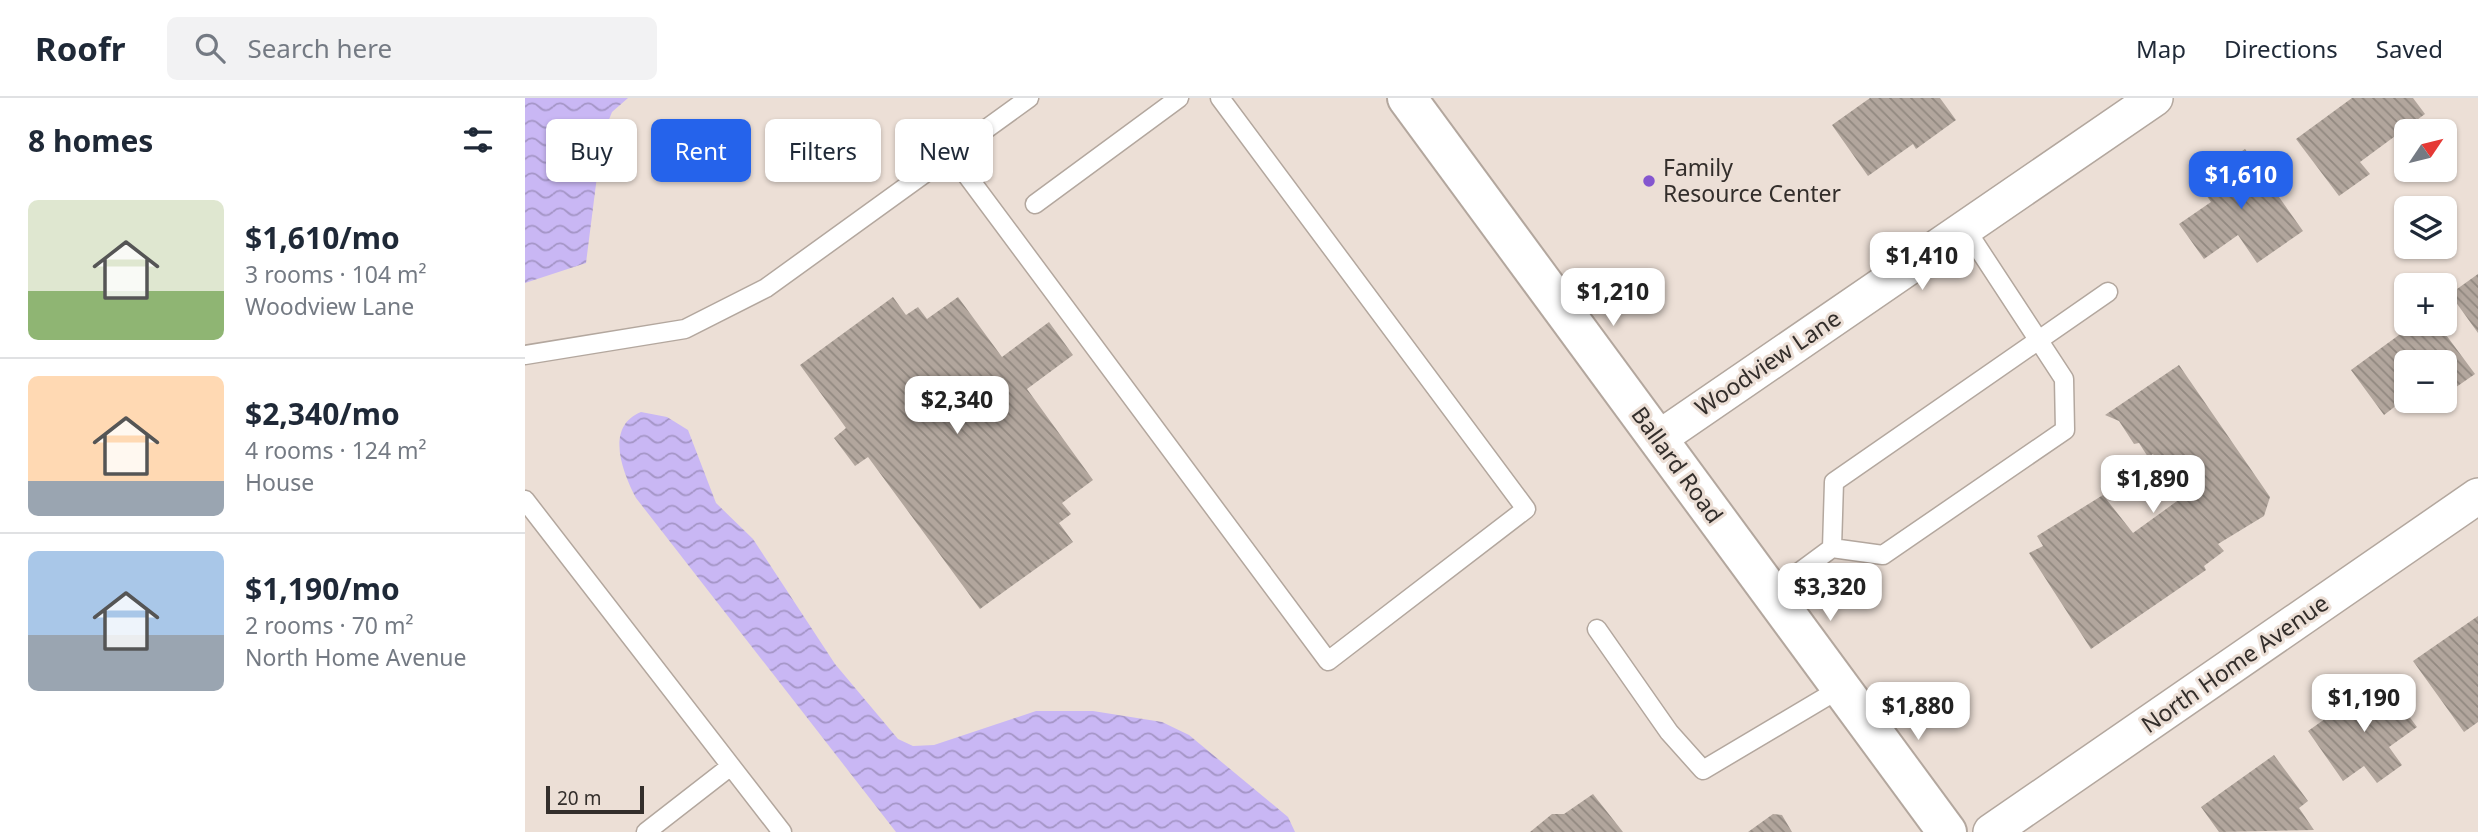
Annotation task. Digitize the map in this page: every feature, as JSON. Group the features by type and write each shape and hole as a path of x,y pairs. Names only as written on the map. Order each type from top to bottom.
{"street":[{"name":"Ballard Road","path":"1407,98 1947,832"},
{"name":"Woodview Lane","path":"1658,439 2155,98"},
{"name":"North Home Avenue","path":"1991,832 2478,496"}],"lane":[{"path":"993,123 1028,98"},
{"path":"1035,204 1179,98"},
{"path":"972,182 1328,661 1526,509 1220,98"},
{"path":"525,355 685,329 765,288 912,182"},
{"path":"1771,593 1832,548 1882,555 2065,430 2064,379 1965,228"},
{"path":"1832,548 1834,482 2108,292"},
{"path":"525,500 782,832"},
{"path":"1597,629 1669,732 1703,770 1841,688"},
{"path":"646,832 731,766"}],"water":[{"path":"525,98 628,98 612,112 609,119 546,119 546,182 596,182 586,263 525,283"},
{"path":"641,412 667,417 688,430 716,503 753,539 835,664 898,739 913,746 934,745 1036,711 1093,711 1162,722 1189,735 1288,817 1295,832 896,832 636,498 622,464 620,439 623,428 630,419"}],"building":[{"path":"1870,98 1940,98 1956,120 1916,149 1913,144 1868,176 1832,125"},
{"path":"2352,98 2413,98 2425,114 2418,119 2394,119 2394,137 2360,162 2370,174 2339,196 2296,139"},
{"path":"2245,149 2303,231 2257,263 2238,235 2204,259 2179,224 2211,202 2197,182"},
{"path":"2478,274 2478,333 2457,304 2457,289"},
{"path":"893,297 906,315 918,307 927,319 958,297 1002,357 1049,322 1073,355 1027,389 1093,480 1062,503 1071,514 1059,523 1073,542 980,609 868,457 855,466 834,438 846,428 800,365"},
{"path":"2398,336 2447,336 2475,374 2457,386 2457,350 2394,350 2394,407 2384,415 2351,370"},
{"path":"2179,365 2270,497 2264,516 2218,544 2224,551 2204,566 2206,570 2091,649 2029,553 2043,546 2037,536 2103,495 2133,533 2184,496 2153,454 2148,457 2139,443 2134,444 2119,421 2105,415"},
{"path":"2478,616 2478,722 2464,732 2413,661"},
{"path":"2381,679 2417,727 2389,747 2402,765 2377,783 2364,766 2343,781 2308,731"},
{"path":"2274,755 2308,801 2299,808 2314,830 2219,832 2201,807"},
{"path":"1593,794 1623,832 1530,832 1552,814 1564,814"},
{"path":"1773,814 1782,815 1792,832 1748,832"}],"place":[{"name":"Family Resource Center","path":"1649,181"}]}
